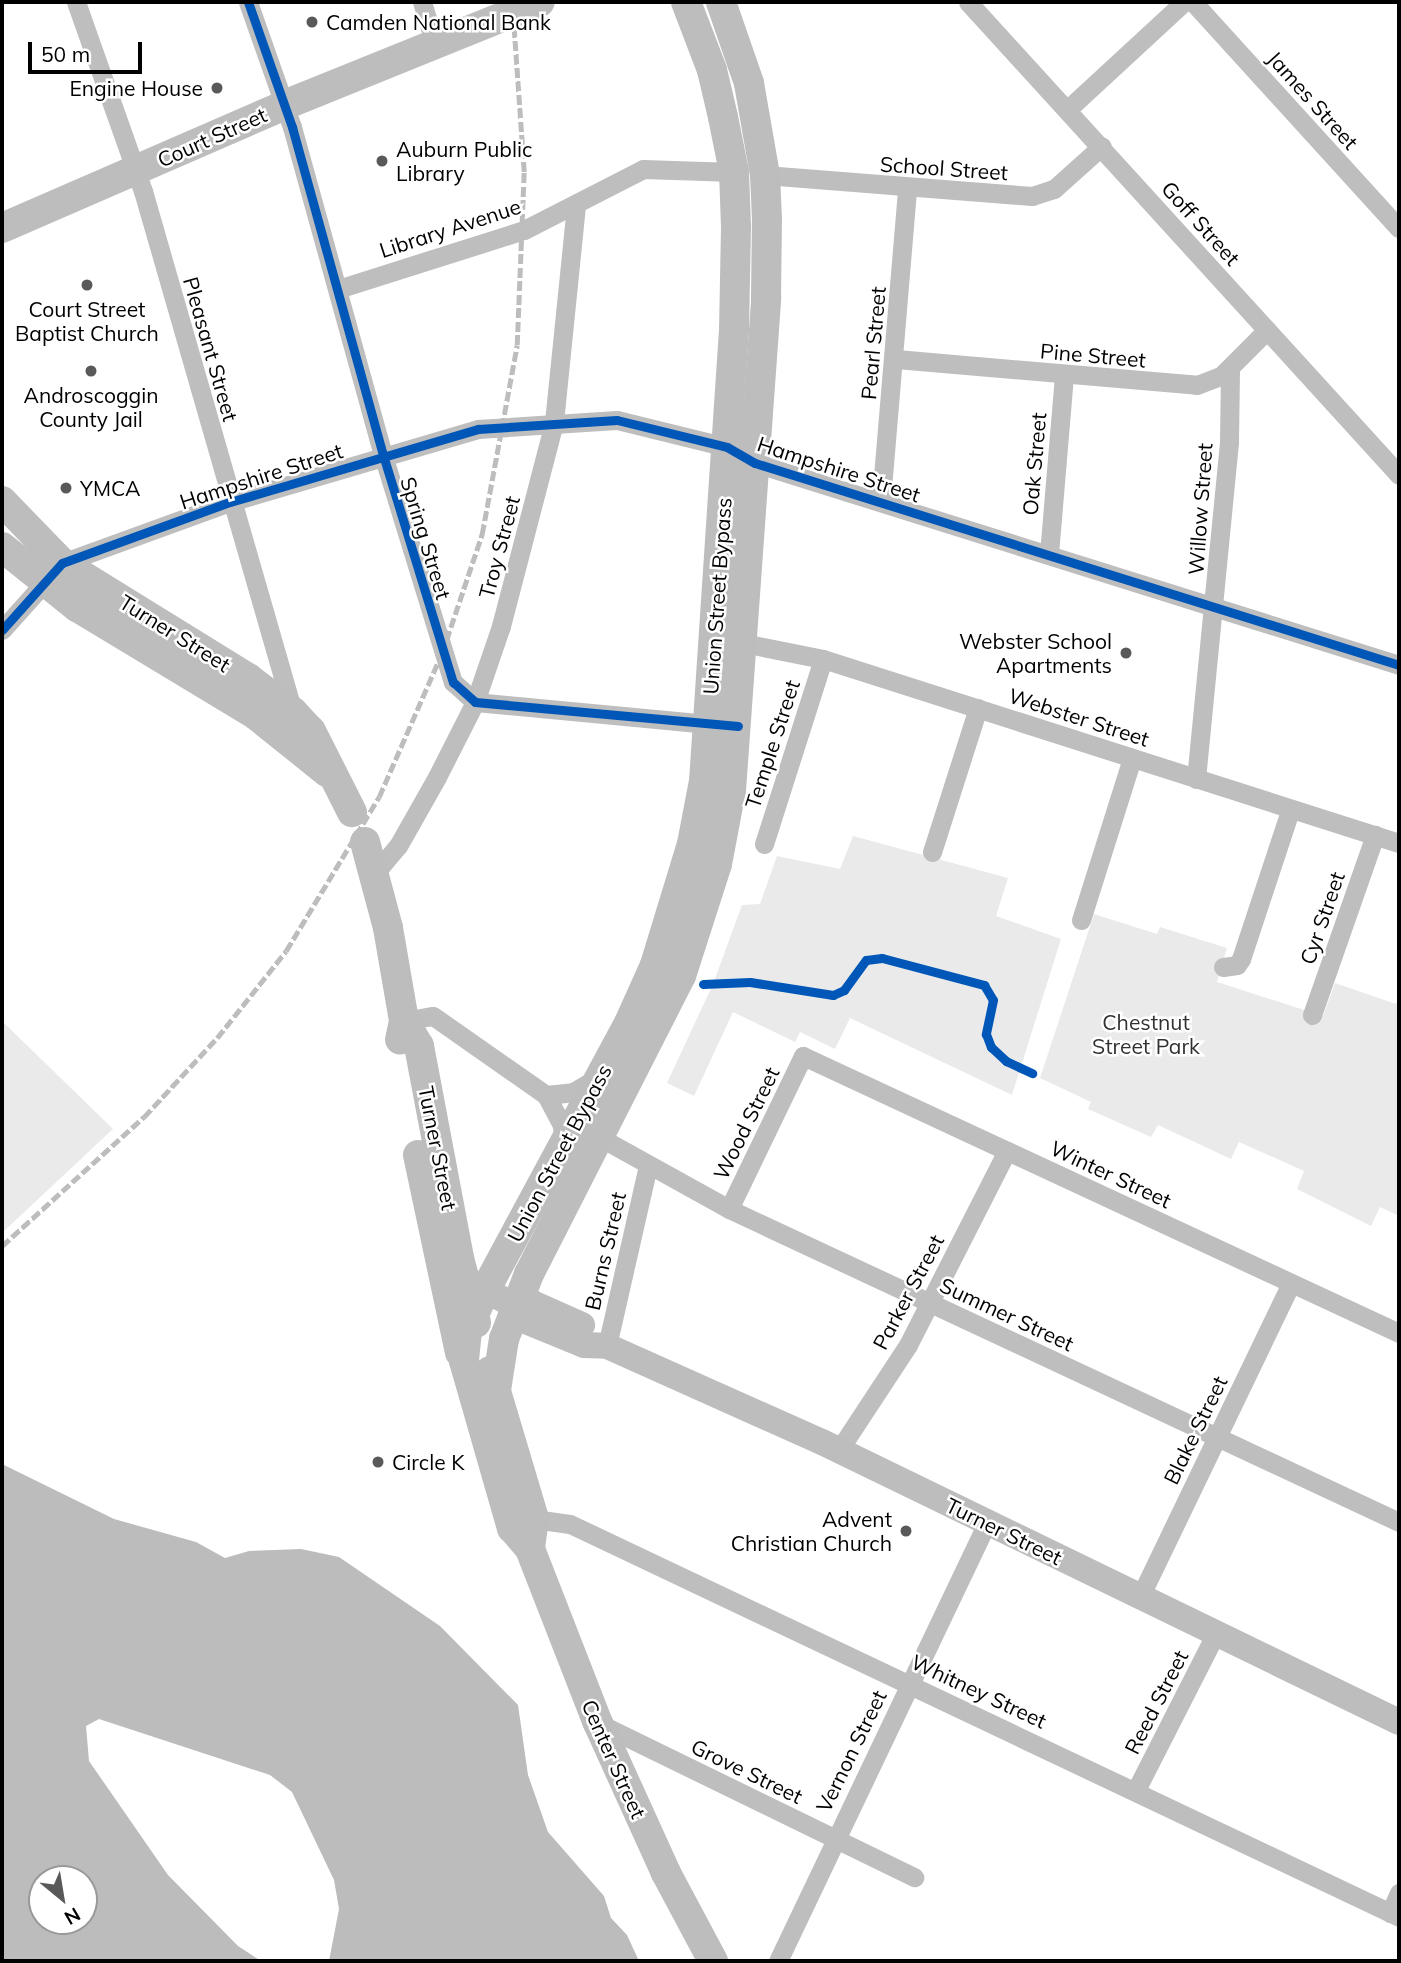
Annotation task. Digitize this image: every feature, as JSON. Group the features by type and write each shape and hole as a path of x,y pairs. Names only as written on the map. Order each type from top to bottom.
{"highway":[{"name":"Court Street","path":"2,228 282,106 540,2"},
{"name":"Union Street Bypass","path":"465,1287 564,1145 655,965 677,900 704,781 734,330 734,173 712,70 686,2"},
{"name":"Union Street Bypass","path":"515,1306 653,1038 702,922 717,864 738,726 766,298 765,175 749,83 721,2"},
{"name":"Turner Street","path":"2,501 54,574 256,715 333,776"},
{"name":"Turner Street","path":"2,547 248,678 293,712 311,731 352,812"},
{"name":"Turner Street","path":"365,842 376,872 404,1021 419,1046 465,1287 496,1390"},
{"name":"Turner Street","path":"465,1287 465,1373"},
{"name":"Center Street","path":"465,1287 465,1373 512,1528 530,1549 598,1723 666,1873 713,1961"},
{"name":"Center Street","path":"515,1306 496,1390 534,1519 530,1549"}],"main road":[{"name":"Turner Street","path":"465,1287 515,1306 537,1305 592,1330 607,1346 839,1450 1399,1722"}],"street":[{"name":"Pleasant Street","path":"76,2 133,172 143,191 230,502 293,712"},
{"name":"Spring Street","path":"248,2 338,289 383,455 442,653 453,682 475,702"},
{"path":"422,2 435,44"},
{"name":"Goff Street","path":"968,2 1399,475"},
{"path":"1068,109 1184,2"},
{"name":"James Street","path":"1194,2 1399,228"},
{"name":"School Street","path":"765,175 907,189 1042,195 1102,146"},
{"name":"Library Avenue","path":"338,289 524,230 643,169 734,173"},
{"name":"Pearl Street","path":"881,500 896,359 907,189"},
{"name":"Troy Street","path":"376,872 412,824 475,702 501,626 554,422 576,204"},
{"name":"Pine Street","path":"896,359 1064,377 1197,385 1213,381 1230,368 1267,330"},
{"name":"Willow Street","path":"1196,779 1215,607 1229,442 1230,368"},
{"name":"Oak Street","path":"1049,554 1064,377"},
{"name":"Hampshire Street","path":"54,574 230,502 478,429 617,420 727,447 755,463 881,500 1399,666"},
{"path":"2,630 54,574"},
{"name":"Webster Street","path":"743,643 823,659 1290,811 1399,843"},
{"name":"Temple Street","path":"764,844 823,659"},
{"path":"475,702 738,726"},
{"path":"932,852 978,708"},
{"path":"1081,920 1132,758"},
{"path":"1223,967 1237,965 1241,959 1290,811"},
{"name":"Cyr Street","path":"1312,1015 1375,835"},
{"path":"404,1021 433,1016 546,1095 562,1125 564,1145"},
{"name":"Winter Street","path":"803,1056 1399,1334"},
{"name":"Wood Street","path":"730,1209 803,1056"},
{"path":"546,1095 573,1092 600,1076"},
{"name":"Summer Street","path":"601,1138 730,1209 1399,1522"},
{"name":"Parker Street","path":"839,1450 929,1303 1007,1151"},
{"name":"Burns Street","path":"607,1346 648,1166"},
{"name":"Blake Street","path":"1140,1597 1291,1283"},
{"name":"Whitney Street","path":"534,1519 570,1524 1395,1915"},
{"name":"Vernon Street","path":"778,1961 987,1523"},
{"name":"Reed Street","path":"1136,1790 1216,1633"},
{"name":"Grove Street","path":"598,1723 914,1877"},
{"path":"1395,1915 1399,1893"}],"green space":[{"path":"853,836 1008,878 996,916 1061,939 1012,1095 850,1018 835,1049 800,1032 795,1042 733,1012 694,1096 667,1083 713,984 742,905 760,904 777,856 840,869"},
{"name":"Chestnut Street Park","path":"1094,914 1157,934 1160,927 1227,948 1217,982 1323,1016 1335,983 1396,1004 1399,995 1399,1216 1380,1207 1371,1226 1297,1189 1304,1171 1239,1142 1231,1159 1158,1125 1151,1137 1088,1109 1091,1102 1040,1078"},
{"path":"2,1021 113,1129 2,1233"}],"shaded area":[{"path":"2,1464 114,1519 196,1542 225,1558 249,1551 301,1549 339,1557 440,1626 518,1705 528,1775 548,1832 604,1896 611,1918 627,1935 639,1961 329,1961 339,1909 334,1880 292,1792 270,1775 99,1719 86,1726 89,1761 168,1875 238,1946 261,1961 2,1961"}],"railway":[{"path":"2,1246 144,1117 217,1038 286,951 379,797 442,653 482,534 517,345 524,172 512,2"}],"cycle path":[{"path":"248,2 292,127 383,455 453,682 475,702 738,726"},
{"path":"2,630 62,563 230,502 478,429 617,420 727,447 755,463 1399,665"},
{"path":"703,984 750,982 833,995 844,990 866,960 882,958 984,985 993,1000 986,1034 991,1047 1006,1061 1032,1073"}],"place":[{"name":"Camden National Bank","path":"312,22"},
{"name":"Engine House","path":"217,88"},
{"name":"Auburn Public Library","path":"382,161"},
{"name":"Court Street Baptist Church","path":"87,285"},
{"name":"Androscoggin County Jail","path":"91,371"},
{"name":"YMCA","path":"66,488"},
{"name":"Webster School Apartments","path":"1126,653"},
{"name":"Circle K","path":"378,1462"},
{"name":"Advent Christian Church","path":"906,1531"}]}
